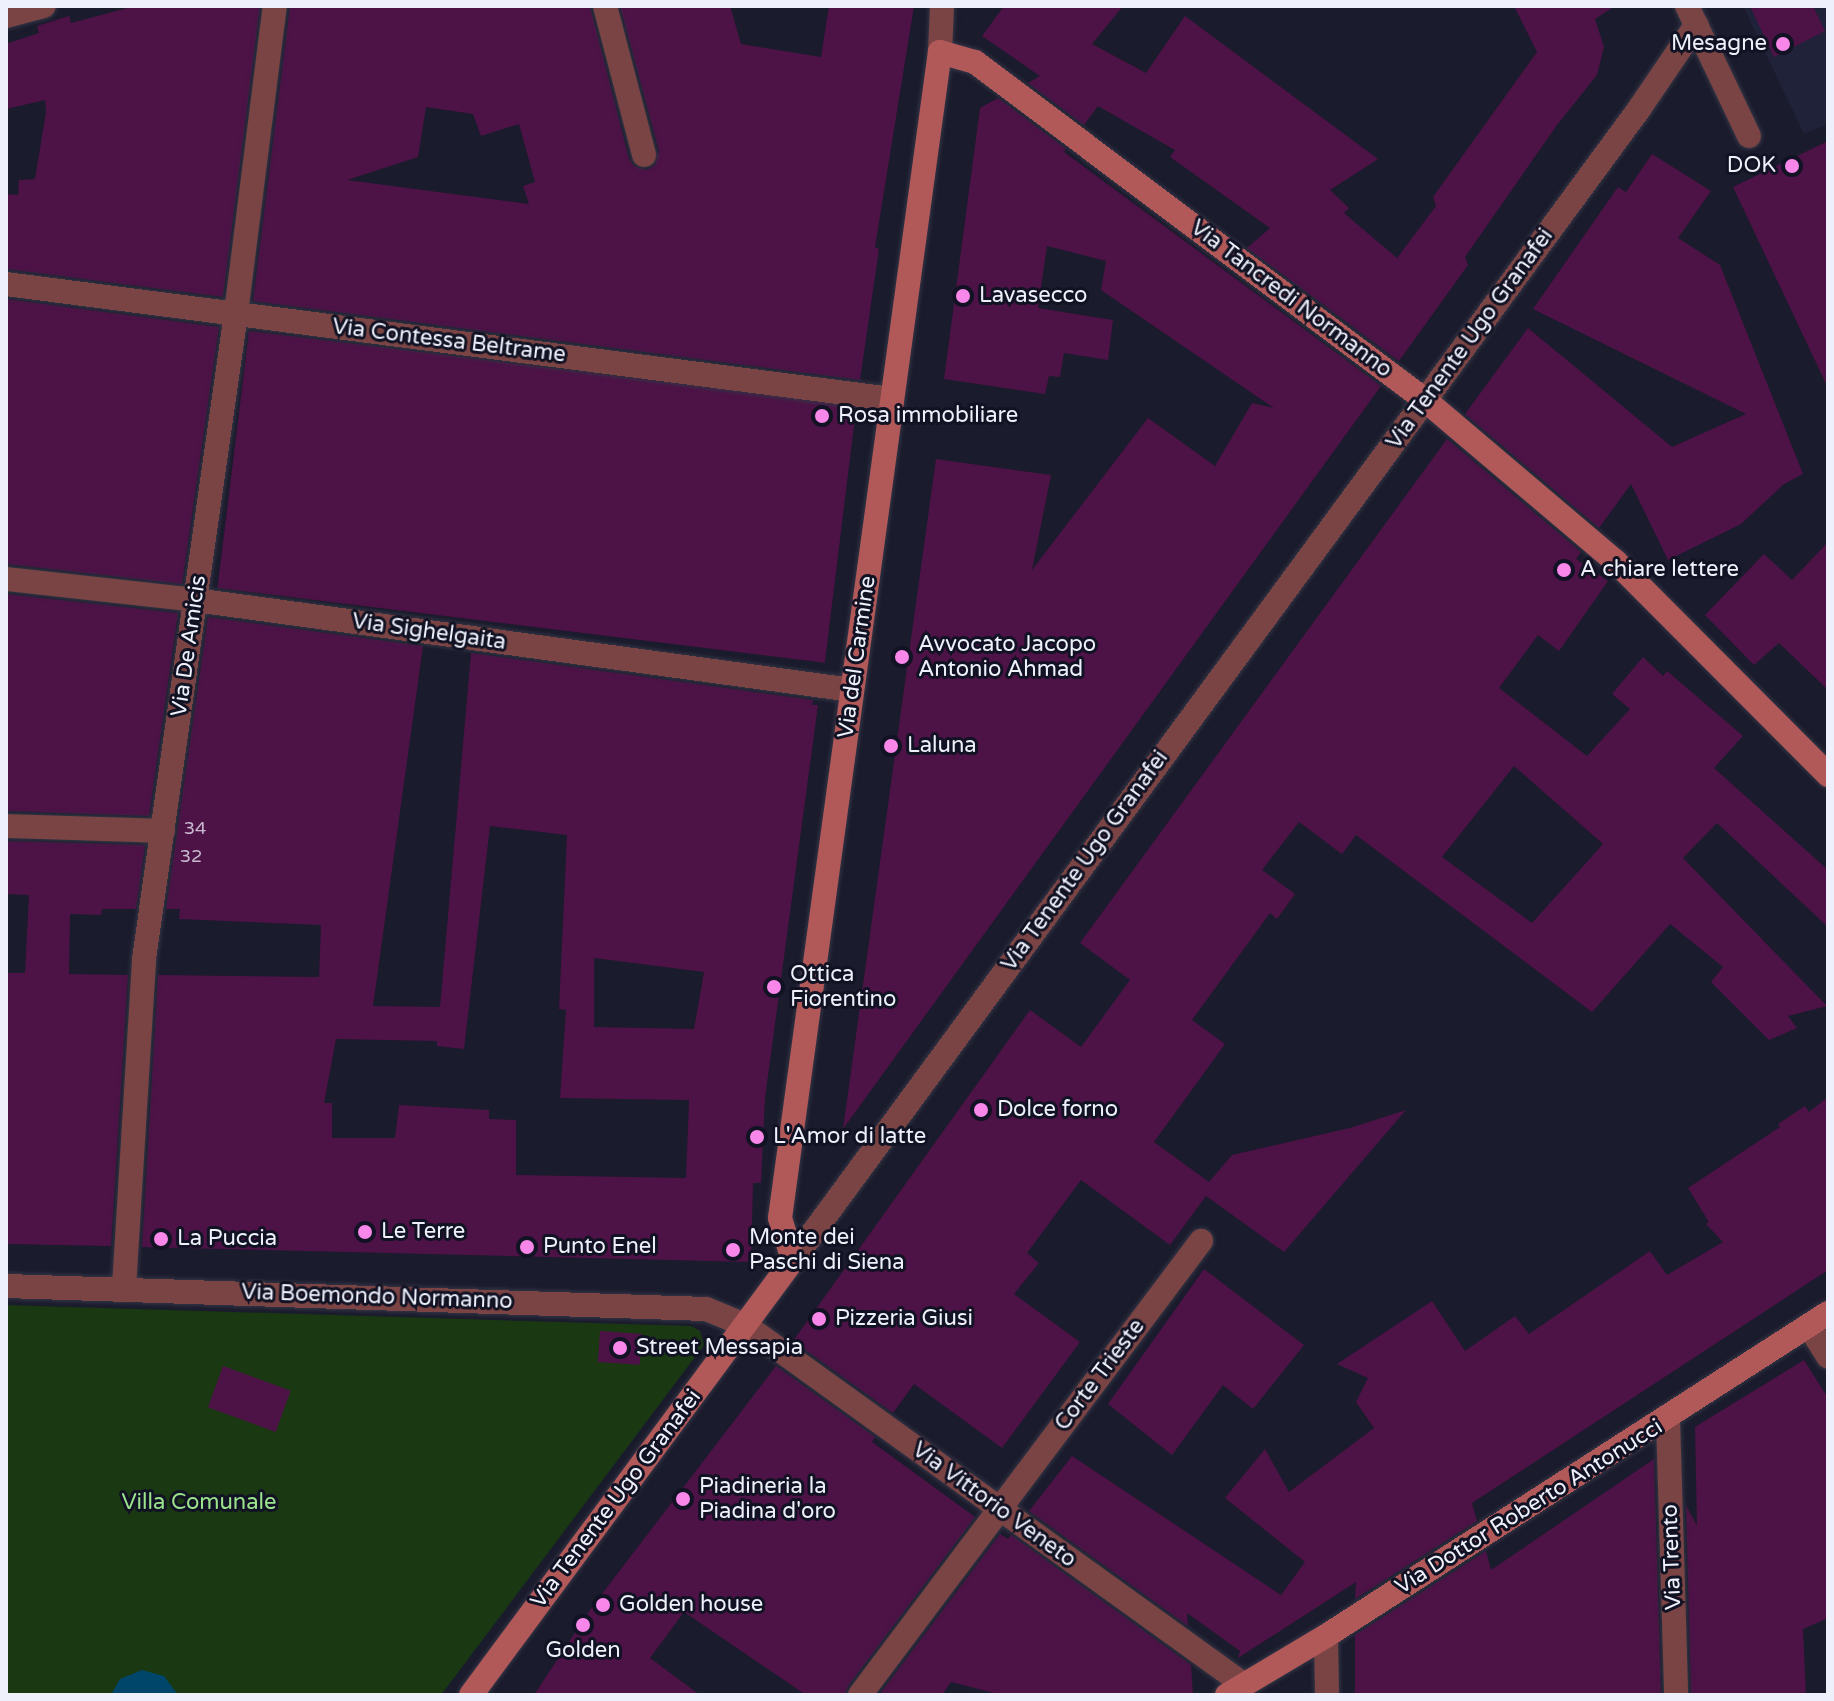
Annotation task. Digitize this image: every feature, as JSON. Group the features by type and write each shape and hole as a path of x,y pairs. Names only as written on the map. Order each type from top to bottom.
{"main road":[{"name":"Via del Carmine","path":"793,1260 780,1218 940,52"},
{"name":"Via Tancredi Normanno","path":"940,52 975,62 1425,400 1616,562 1828,775"},
{"name":"Via Tenente Ugo Granafei","path":"471,1695 793,1260"},
{"name":"Via Dottor Roberto Antonucci","path":"1235,1690 1326,1636 1668,1419 1818,1319"}],"street":[{"path":"6,16 44,6"},
{"name":"Via De Amicis","path":"124,1288 144,959 236,313 275,6"},
{"path":"605,6 644,155"},
{"path":"940,52 942,6"},
{"path":"1691,15 1749,136"},
{"name":"Via Tenente Ugo Granafei","path":"793,1260 1639,109 1691,15"},
{"name":"Via Contessa Beltrame","path":"6,284 892,399"},
{"name":"Via Sighelgaita","path":"6,579 195,600 852,690"},
{"path":"6,826 163,831"},
{"name":"Corte Trieste","path":"860,1695 1201,1241"},
{"name":"Via Boemondo Normanno","path":"6,1286 706,1309 745,1325"},
{"path":"1818,1319 1828,1356"},
{"name":"Via Vittorio Veneto","path":"745,1325 999,1509 1235,1690"},
{"name":"Via Trento","path":"1668,1419 1676,1695"},
{"path":"1326,1636 1327,1695"}],"shaded area":[{"path":"1743,6 1828,6 1828,124 1804,134"},
{"path":"142,1670 164,1676 178,1695 111,1695 120,1679"}],"green space":[{"name":"Villa Comunale","path":"6,1305 691,1326 700,1331 704,1345 441,1695 6,1695"}],"building":[{"path":"135,6 260,6 223,297 6,269 6,194 18,195 19,180 35,179 46,112 45,100 6,109 6,44 39,33 37,26 69,16 71,23"},
{"path":"290,6 590,6 629,159 634,166 647,170 655,165 659,151 620,6 730,6 741,44 821,57 829,6 914,6 875,247 879,249 860,380 253,301","holes":["426,107 473,114 481,136 519,124 535,182 523,186 529,204 347,180 418,157"]},
{"path":"1004,6 1123,6 1092,44 1146,73 1185,16 1378,159 1330,190 1349,208 1344,213 1397,258 1436,206 1433,197 1537,52 1514,6 1615,6 1595,19 1604,47 1597,75 1557,125 1465,257 1468,265 1399,361 1247,248 1270,228 1170,157 1175,150 1098,106 1084,125 1028,83 1040,76 982,36"},
{"name":"Mesagne","path":"1750,6 1813,6 1825,31 1774,57"},
{"path":"998,98 1066,149 1064,152 1381,386 843,1129 936,459 1051,475 1032,570 1148,418 1215,466 1252,403 1274,408 1101,290 1106,261 1047,246 1038,308 1113,320 1108,360 1064,353 1060,377 1049,376 1045,394 944,379 980,108"},
{"path":"1828,141 1828,388 1733,187"},
{"path":"1652,154 1711,191 1678,238 1720,265 1803,474 1784,484 1741,524 1668,560 1631,484 1599,528 1465,414 1528,328 1672,447 1746,414 1533,309 1618,187 1626,192"},
{"path":"6,299 219,327 182,584 6,564"},
{"path":"249,331 856,406 825,663 217,588"},
{"path":"1447,439 1581,552 1576,559 1608,581 1559,651 1538,635 1499,688 1587,756 1630,709 1612,694 1643,657 1663,676 1667,671 1743,736 1714,768 1828,870 1828,927 1717,823 1683,858 1827,1006 1788,1016 1797,1028 1769,1040 1711,982 1723,967 1670,924 1592,1012 1356,835 1342,854 1299,822 1262,870 1295,894 1277,919 1270,913 1192,1020 1225,1044 1154,1142 1209,1182 1232,1155 1350,1128 1406,1110 1284,1252 1206,1196 1170,1245 1081,1180 1027,1253 1039,1263 1014,1294 1080,1342 1002,1448 914,1384 893,1413 793,1341 1030,1010 1081,1047 1130,980 1080,943","holes":["1514,766 1603,844 1532,923 1442,857"]},
{"path":"1828,542 1828,690 1779,643 1754,665 1705,615 1764,554 1792,580"},
{"path":"6,594 178,613 149,816 6,811"},
{"path":"208,617 423,646 373,1006 440,1007 471,653 813,700 812,705 818,705 765,1098 761,1183 753,1183 751,1262 142,1247 158,975 319,977 321,925 179,919 180,909 166,909","holes":["490,826 567,835 559,1009 566,1010 560,1098 689,1100 686,1178 516,1175 516,1120 489,1119 489,1110 399,1105 395,1138 332,1138 332,1103 324,1103 336,1039 437,1041 437,1046 464,1049","594,958 704,972 694,1029 594,1027"]},
{"path":"6,841 145,845 136,909 102,909 101,915 70,914 69,974 128,975 111,1246 6,1244 6,973 25,973 29,895 6,894"},
{"path":"1828,1097 1828,1270 1472,1503 1477,1521 1355,1599 1356,1582 1238,1658 1240,1651 1187,1613 1188,1626 1029,1511 1072,1456 1281,1595 1305,1562 1225,1498 1265,1449 1289,1492 1374,1428 1356,1402 1368,1378 1337,1364 1432,1301 1465,1351 1515,1316 1529,1334 1650,1251 1667,1275 1723,1242 1706,1224 1709,1222 1688,1188 1780,1127 1778,1124 1805,1106 1809,1112"},
{"path":"1204,1269 1304,1345 1253,1409 1223,1385 1172,1455 1108,1404"},
{"name":"Street Messapia","path":"600,1331 642,1334 640,1365 598,1362"},
{"path":"1804,1360 1828,1398 1828,1618 1803,1629 1806,1695 1691,1695 1686,1505 1697,1526 1695,1427"},
{"path":"223,1366 291,1391 276,1432 208,1407"},
{"path":"776,1366 875,1437 872,1442 975,1517 848,1686 845,1695 806,1695 684,1612 650,1658 700,1695 534,1695 592,1607"},
{"path":"1654,1459 1661,1695 1355,1695 1355,1635 1486,1551 1491,1570"},
{"path":"1000,1534 1008,1539 1011,1535 1191,1665 1193,1695 1002,1695 951,1682 942,1695 879,1695"}],"place":[{"name":"Mesagne","path":"1783,44"},
{"name":"DOK","path":"1792,166"},
{"name":"Lavasecco","path":"963,296"},
{"name":"Rosa immobiliare","path":"822,416"},
{"name":"A chiare lettere","path":"1564,570"},
{"name":"Avvocato Jacopo Antonio Ahmad","path":"902,657"},
{"name":"Laluna","path":"891,746"},
{"name":"Ottica Fiorentino","path":"774,987"},
{"name":"Dolce forno","path":"981,1110"},
{"name":"L'Amor di latte","path":"757,1137"},
{"name":"Le Terre","path":"365,1232"},
{"name":"La Puccia","path":"161,1239"},
{"name":"Punto Enel","path":"527,1247"},
{"name":"Monte dei Paschi di Siena","path":"733,1250"},
{"name":"Pizzeria Giusi","path":"819,1319"},
{"name":"Street Messapia","path":"620,1348"},
{"name":"Piadineria la Piadina d'oro","path":"683,1499"},
{"name":"Golden house","path":"603,1605"},
{"name":"Golden","path":"583,1625"}]}
